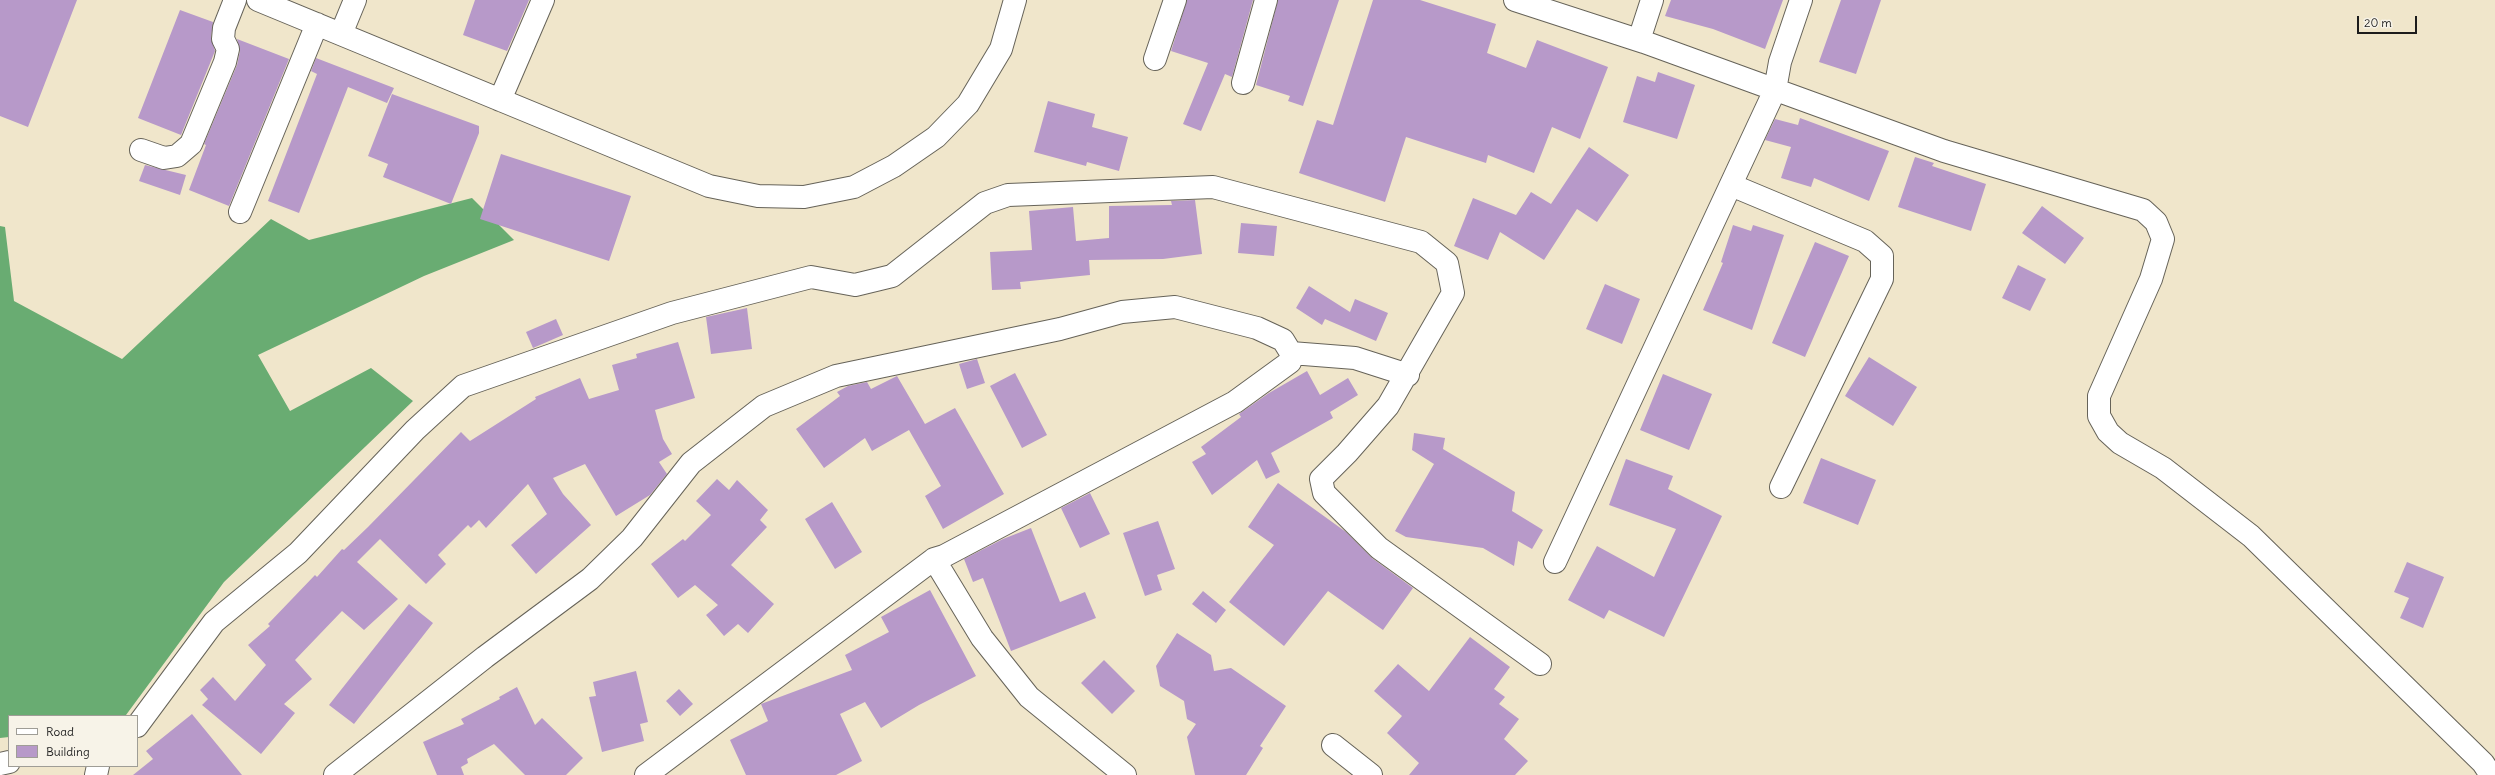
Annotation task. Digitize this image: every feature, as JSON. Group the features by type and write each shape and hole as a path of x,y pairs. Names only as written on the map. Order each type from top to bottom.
{"street":[{"path":"140,150 164,158 177,156 191,144 225,62 228,49 223,39 224,28 235,0"},
{"path":"258,0 709,186 758,196 804,198 854,187 894,166 936,137 968,104 1001,49 1016,0"},
{"path":"342,34 355,0"},
{"path":"500,100 543,0"},
{"path":"1155,59 1175,0"},
{"path":"1243,82 1266,0"},
{"path":"1515,0 1639,40 1944,151 2143,210 2156,222 2163,239 2151,279 2099,396 2099,416 2108,432 2120,443 2163,468 2252,536 2482,764 2491,775"},
{"path":"1639,40 1652,0"},
{"path":"1555,562 1775,90 1780,62 1801,0"},
{"path":"240,212 317,24"},
{"path":"1730,185 1865,241 1882,256 1882,279 1780,487"},
{"path":"138,725 214,622 298,552 416,430 463,386 672,313 811,277 855,285 892,276 985,202 1008,195 1213,187 1421,242 1447,263 1453,293 1408,375 1388,406 1347,453 1321,479 1324,493 1379,548 1540,664"},
{"path":"335,775 485,657 590,579 632,538 692,463 764,406 836,376 1060,329 1122,312 1175,307 1257,328 1283,340 1291,353 1290,362 1234,402 944,556 934,559 646,775"},
{"path":"1291,353 1355,358 1408,375"},
{"path":"934,559 982,638 1029,698 1126,775"},
{"path":"1333,745 1371,775"}],"green space":[{"path":"472,198 514,240 424,276 258,355 290,411 371,368 413,401 224,582 126,715 8,715 8,737 0,738 0,226 5,227 14,301 122,359 271,219 309,240"}],"building":[{"path":"0,0 77,0 28,127 0,116"},
{"path":"475,0 529,0 507,51 463,35"},
{"path":"1187,0 1253,0 1232,77 1225,74 1201,131 1183,124 1208,63 1171,51"},
{"path":"1278,0 1339,0 1303,106 1288,101 1290,96 1256,85"},
{"path":"1373,0 1420,0 1496,24 1487,53 1526,68 1537,40 1608,67 1580,139 1552,127 1534,173 1488,155 1486,163 1406,137 1385,202 1299,173 1317,120 1333,125"},
{"path":"1671,0 1783,0 1765,49 1713,29 1665,16"},
{"path":"1841,0 1881,0 1856,74 1819,62"},
{"path":"180,10 213,22 211,38 215,51 181,135 138,118"},
{"path":"237,39 289,59 229,206 189,190 206,145 204,144 237,65 240,51"},
{"path":"316,58 394,88 387,103 348,87 299,213 268,201 317,74 311,71"},
{"path":"1658,72 1695,85 1677,139 1623,122 1637,76 1655,82"},
{"path":"392,94 479,126 479,133 451,204 383,177 388,164 368,156"},
{"path":"1048,101 1095,114 1092,127 1128,137 1119,171 1087,162 1086,166 1034,152"},
{"path":"1800,118 1889,151 1869,201 1814,178 1811,187 1781,178 1791,147 1765,140 1775,119 1798,125"},
{"path":"1589,147 1629,175 1597,222 1577,209 1544,260 1500,232 1488,260 1454,246 1473,198 1516,215 1531,192 1551,204"},
{"path":"501,154 631,196 609,261 480,219"},
{"path":"1915,157 1934,163 1932,166 1986,184 1971,231 1898,207"},
{"path":"145,165 186,175 180,195 139,181"},
{"path":"1195,200 1202,254 1163,259 1089,260 1090,275 1020,282 1021,289 992,290 990,252 1032,250 1029,211 1073,207 1076,241 1109,238 1109,206 1172,205 1171,201"},
{"path":"2042,206 2084,238 2065,264 2022,233"},
{"path":"1241,223 1277,226 1274,256 1238,253"},
{"path":"1733,225 1751,231 1753,225 1784,235 1752,330 1703,310 1723,263 1721,262"},
{"path":"1815,242 1849,256 1805,357 1772,343"},
{"path":"2018,265 2046,279 2030,311 2002,298"},
{"path":"1605,284 1640,299 1622,344 1586,329"},
{"path":"1309,286 1350,312 1355,299 1388,313 1376,341 1325,319 1322,325 1296,308"},
{"path":"747,308 752,349 711,354 706,317"},
{"path":"556,319 563,335 533,348 526,332"},
{"path":"678,342 695,398 655,410 663,439 672,454 659,462 667,474 650,495 616,516 585,464 553,478 563,494 591,525 536,574 511,545 547,514 528,484 486,528 479,520 471,528 468,525 438,555 446,564 426,584 380,539 357,562 398,599 364,630 342,611 295,660 312,679 284,704 295,713 261,754 202,705 208,699 200,690 213,677 235,701 266,665 248,645 270,626 268,624 315,575 317,577 342,549 344,550 368,527 461,432 470,441 536,399 535,397 580,378 589,399 619,390 612,365 637,358 636,354"},
{"path":"1869,357 1917,387 1893,426 1845,396"},
{"path":"977,359 985,383 967,389 959,364"},
{"path":"1307,371 1320,395 1348,378 1358,395 1330,412 1333,418 1271,453 1280,472 1266,479 1257,460 1212,495 1192,462 1206,454 1201,447 1241,417 1239,414 1269,393"},
{"path":"1015,373 1047,435 1022,448 990,386"},
{"path":"1663,374 1712,394 1689,450 1640,430"},
{"path":"897,376 925,424 955,408 1004,494 943,529 925,496 941,486 909,430 872,451 865,438 824,468 796,429 840,396 837,392 848,386 867,382 871,389"},
{"path":"1414,433 1445,438 1443,449 1515,492 1512,511 1543,530 1532,549 1518,541 1514,566 1483,548 1406,537 1395,531 1434,464 1412,450"},
{"path":"1821,458 1876,480 1858,525 1803,503"},
{"path":"1626,459 1673,476 1668,489 1722,516 1664,637 1609,610 1604,619 1568,600 1597,546 1654,577 1676,529 1609,505"},
{"path":"717,479 729,490 737,480 768,510 760,520 767,527 731,565 774,604 748,633 738,624 724,636 706,615 718,605 695,585 678,598 651,564 683,539 685,541 711,515 696,501"},
{"path":"1278,483 1346,532 1372,558 1413,588 1383,630 1328,591 1284,646 1229,602 1274,545 1248,527"},
{"path":"1090,493 1110,534 1080,548 1061,508"},
{"path":"832,502 862,552 835,569 805,519"},
{"path":"1158,521 1175,569 1157,575 1162,590 1145,596 1123,533"},
{"path":"1031,528 1060,602 1085,592 1096,618 1011,651 983,578 973,582 964,559 1003,539"},
{"path":"2407,562 2444,577 2423,628 2400,618 2409,598 2394,592"},
{"path":"930,590 976,676 919,705 881,728 865,702 840,714 862,761 836,775 746,775 730,740 768,721 761,704 852,670 845,655 889,632 881,617"},
{"path":"1203,591 1226,610 1216,623 1192,604"},
{"path":"409,604 433,623 354,724 329,705"},
{"path":"1177,633 1211,655 1214,671 1231,668 1286,706 1260,746 1263,748 1246,775 1195,775 1187,737 1196,724 1187,719 1184,701 1160,686 1156,666"},
{"path":"1470,637 1510,667 1494,689 1505,697 1499,704 1519,719 1504,739 1528,761 1515,775 1409,775 1419,763 1387,733 1402,716 1374,691 1398,664 1429,691"},
{"path":"1104,660 1135,691 1112,714 1081,683"},
{"path":"636,671 648,722 640,724 644,741 602,752 589,697 596,696 593,682"},
{"path":"517,687 535,725 542,718 583,758 566,775 525,775 494,744 467,759 468,763 461,767 464,775 437,775 423,742 464,724 461,719 500,699 499,697"},
{"path":"679,689 693,704 680,716 666,701"},
{"path":"192,714 242,775 133,775 153,759 146,751"}]}
